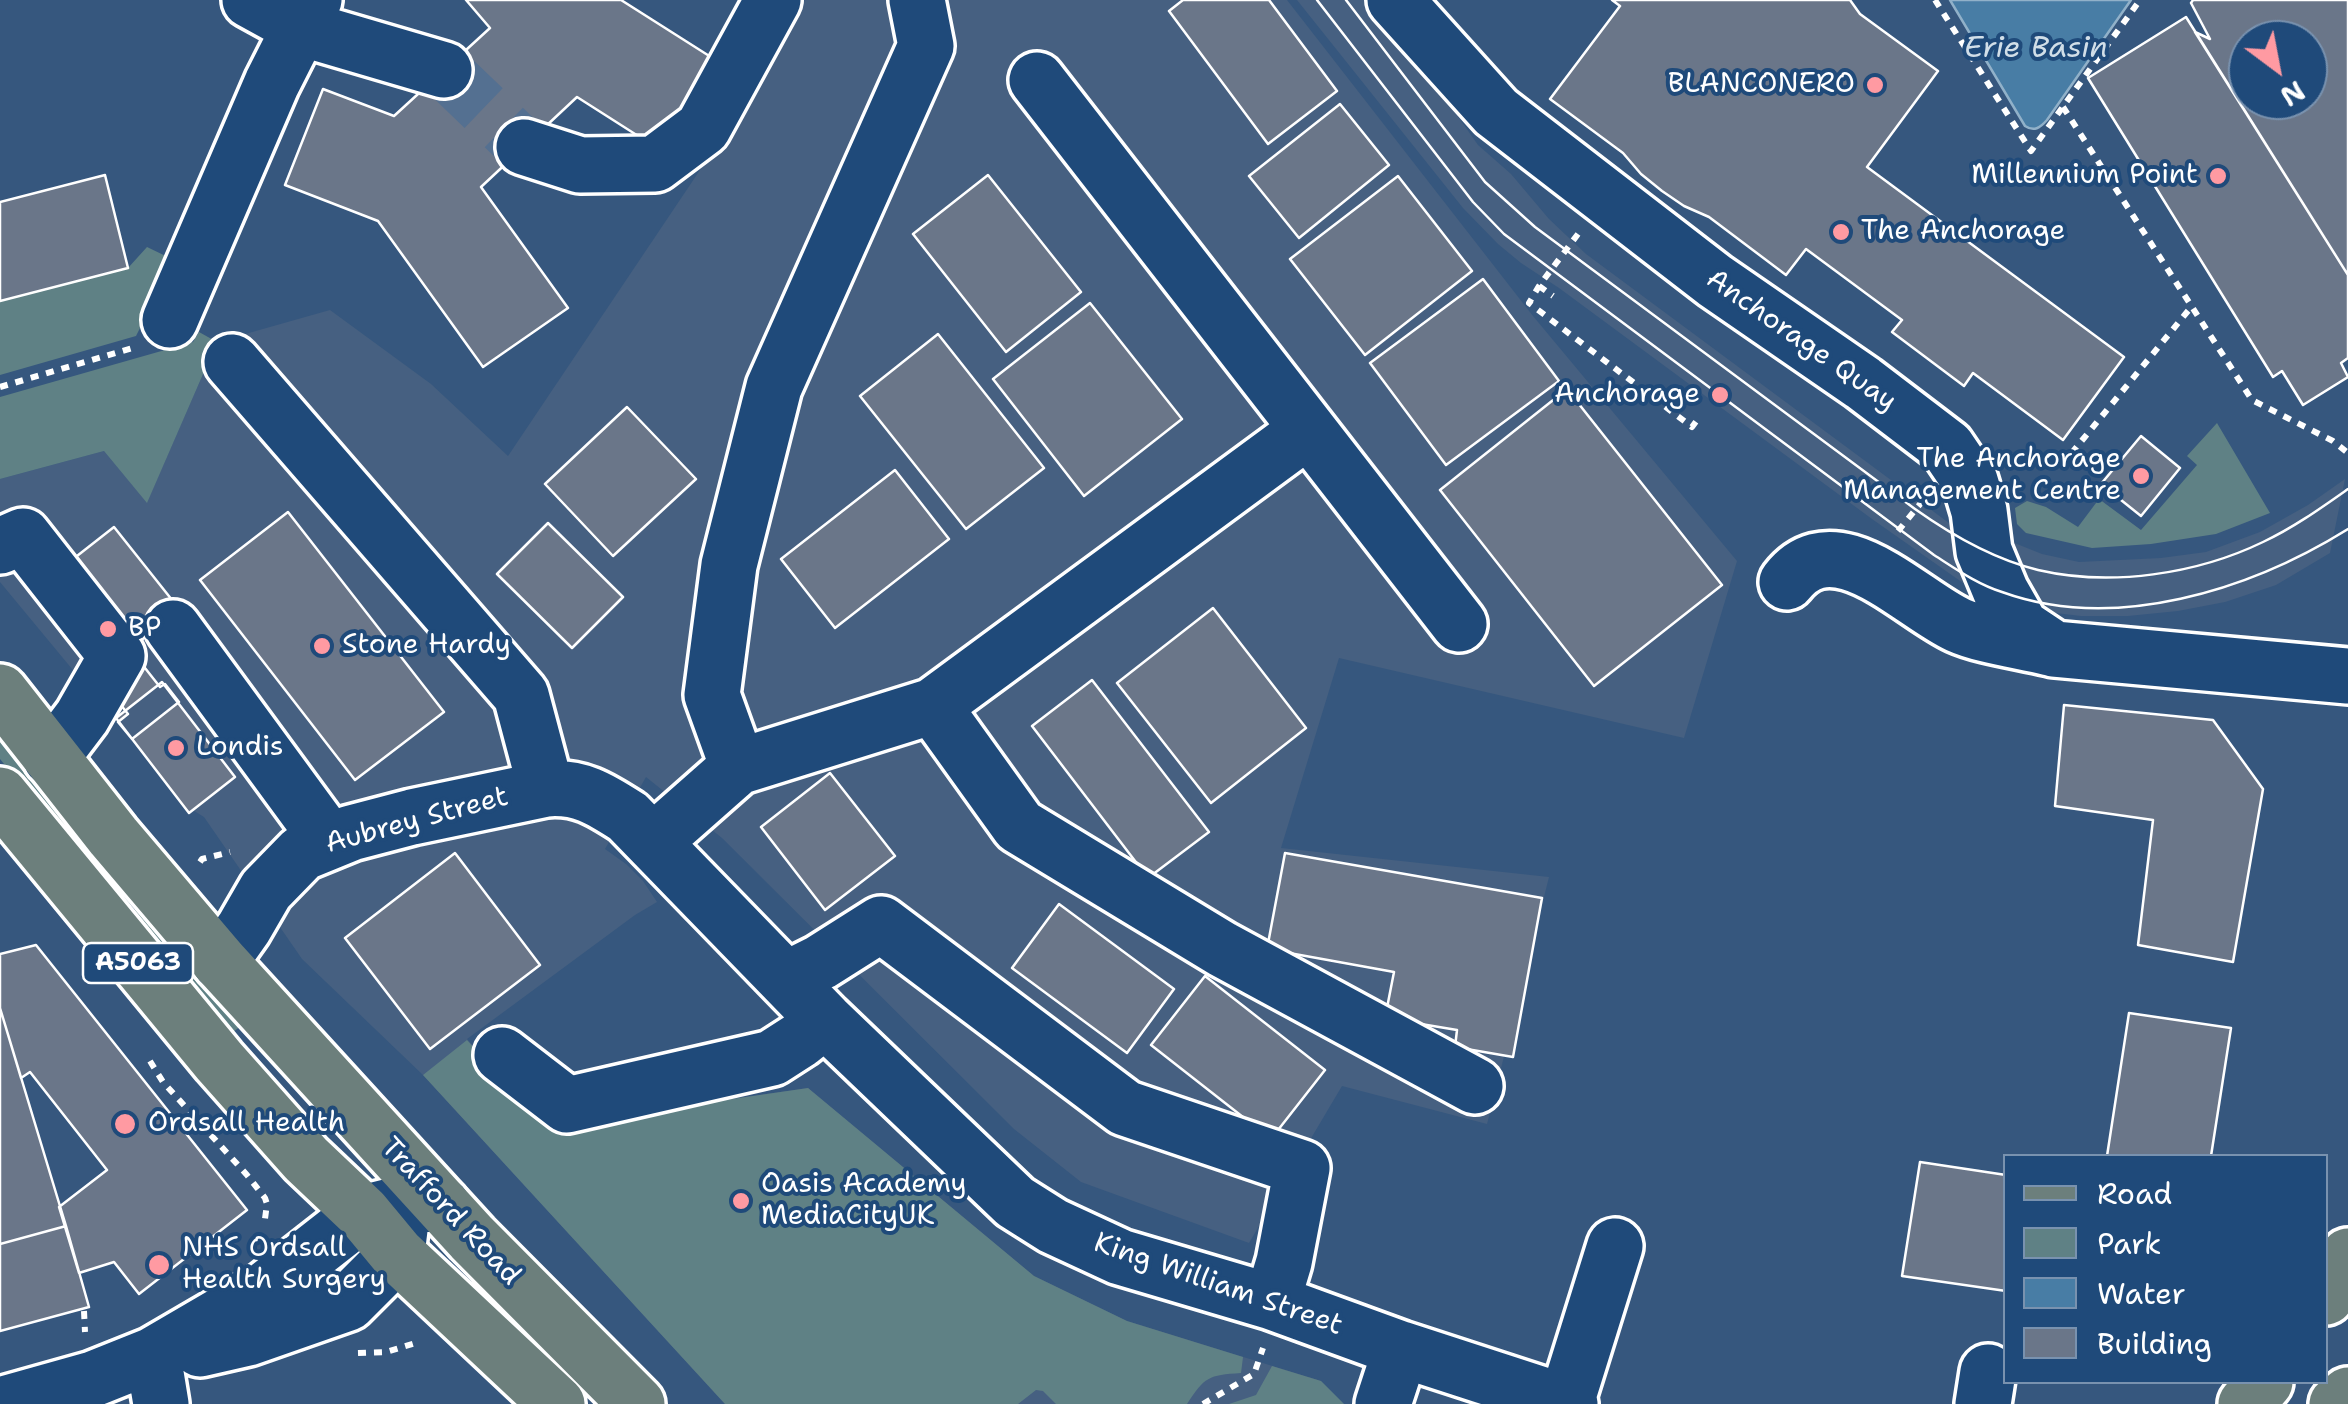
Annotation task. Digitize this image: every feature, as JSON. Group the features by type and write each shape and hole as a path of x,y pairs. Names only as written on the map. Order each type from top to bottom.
{"main road":[{"name":"Trafford Road","path":"0,692 220,962 380,1137 401,1219 557,1404"},
{"name":"Trafford Road","path":"0,795 306,1159 401,1219 637,1404"},
{"path":"2328,1293 2348,1256"},
{"path":"2246,1404 2263,1384"},
{"path":"2337,1404 2348,1395"}],"street":[{"path":"250,0 308,14 444,70"},
{"path":"524,147 580,165 655,164 704,128 773,0"},
{"path":"738,767 712,695 729,564 774,387 926,46 917,0"},
{"name":"Anchorage Quay","path":"1395,0 1496,112 1715,281 1917,422 1948,448 1970,482 1984,550 2001,592 2021,627 2054,649"},
{"path":"170,320 272,83 308,14"},
{"path":"1037,80 1459,624"},
{"path":"232,362 521,694 527,792"},
{"path":"653,842 738,767 932,706 1308,430"},
{"path":"0,546 22,536 117,656 82,717 50,758"},
{"path":"1787,582 1799,567 1832,559 1869,569 1888,579 1920,604 1961,627 2054,649 2348,676"},
{"path":"173,628 329,841"},
{"path":"932,706 1019,826 1222,949 1475,1086"},
{"name":"Aubrey Street","path":"220,962 266,890 302,853 351,833 527,792 567,787 596,797 628,817 653,842"},
{"name":"King William Street","path":"653,842 826,1020 1015,1202 1054,1226 1120,1257 1276,1304 1568,1403"},
{"path":"787,978 821,962 881,924 1125,1108 1302,1168 1276,1304"},
{"path":"502,1055 567,1104 772,1058 826,1020"},
{"path":"4,1404 93,1379 157,1379 266,1289 401,1219"},
{"path":"1568,1403 1614,1246"},
{"path":"1383,1404 1401,1349"}],"path":[{"path":"1935,0 2031,151 2140,0"},
{"path":"2063,106 2252,400 2333,441 2348,453"},
{"path":"1606,197 1529,303 1692,427 1698,419"},
{"path":"1538,286 1553,296"},
{"path":"1869,569 1928,494 1962,470 2011,456 2066,460 2192,306"},
{"path":"0,387 136,347 170,320"},
{"path":"1202,1404 1254,1374 1276,1304"},
{"path":"346,1350 365,1354 386,1352 427,1338"}],"shaded area":[{"path":"805,0 1287,0 1533,316 1737,561 1684,738 1339,658 1281,848 1549,877 1487,1124 1342,1086 1249,1243 1081,1182 1014,1129 722,838 646,777 605,849 643,881 657,902 467,1039 545,1126 808,1088 1034,1276 1127,1321 1321,1381 1344,1404 725,1404 423,1075 302,959 204,817 186,806 0,582 0,479 104,451 147,502 217,342 330,310 431,384 508,456 698,173"},
{"path":"1297,0 1376,0 1478,145 1511,174 1549,219 1586,254 1953,526 1973,590 1498,244 1463,208"},
{"path":"2345,479 2330,553 2276,585 2225,602 2128,616 2047,612 2030,597 2012,558 2012,542 2079,562 2206,552 2260,532"}],"green space":[{"path":"147,247 174,260 136,336 0,375 0,301 128,268"},
{"path":"199,332 217,342 147,503 104,451 0,479 0,397 193,342"},
{"path":"2217,423 2270,513 2216,534 2092,548 2026,533 2017,524 2015,508 2027,501 2046,507 2078,527 2099,499 2141,530 2197,465 2187,456"},
{"path":"0,729 133,893 118,905 0,759"},
{"path":"142,904 246,1022 228,1036 127,917"},
{"name":"Oasis Academy MediaCityUK","path":"467,1040 545,1126 808,1088 1034,1276 1127,1321 1243,1357 1241,1373 1208,1379 1187,1404 1056,1404 1043,1391 1036,1390 1018,1404 725,1404 423,1075"},
{"path":"1272,1366 1321,1381 1344,1404 1229,1404 1256,1395"}],"water":[{"name":"Erie Basin","path":"1950,0 2131,0 2047,120 2034,129 2025,126"}],"building":[{"path":"466,0 621,0 714,59 657,148 577,97 481,187 568,308 483,367 378,221 285,185 323,89 394,116 490,28"},
{"path":"1183,0 1269,0 1337,91 1268,144 1169,11"},
{"name":"The Anchorage","path":"1612,0 1850,0 1860,14 1938,71 1867,167 2124,357 2063,440 1973,373 1964,386 1892,332 1902,320 1806,249 1786,275 1709,217 1662,191 1623,153 1550,99 1620,6"},
{"path":"2193,0 2348,0 2348,275 2250,120 2328,120 2328,20 2228,20 2228,84 2195,32 2210,39 2191,3"},
{"name":"Millennium Point","path":"2186,17 2228,84 2228,120 2251,120 2348,275 2348,358 2341,363 2348,377 2303,405 2282,371 2273,377 2088,78"},
{"path":"1340,104 1389,165 1299,238 1249,176"},
{"path":"105,175 128,268 0,301 0,202"},
{"path":"988,175 1081,292 1006,352 913,234"},
{"path":"1398,176 1472,271 1365,355 1290,259"},
{"path":"1483,279 1559,381 1446,465 1370,363"},
{"path":"1090,303 1182,419 1084,496 993,379"},
{"path":"938,334 1044,468 966,529 860,396"},
{"path":"1567,389 1722,585 1594,686 1440,490"},
{"path":"627,407 696,479 613,556 545,484"},
{"name":"The Anchorage Management Centre","path":"2141,436 2180,468 2141,516 2101,484"},
{"path":"895,470 949,539 835,628 781,559"},
{"name":"Stone Hardy","path":"288,512 444,712 355,780 200,580"},
{"path":"548,523 623,597 572,648 497,574"},
{"name":"BP","path":"114,527 180,610 130,649 160,687 165,684 179,702 132,739 118,722 128,714 31,592"},
{"path":"1213,608 1306,728 1211,803 1117,683"},
{"path":"1092,680 1209,832 1148,878 1032,726"},
{"name":"Londis","path":"162,682 235,777 189,813 116,718"},
{"path":"2064,705 2213,720 2263,789 2233,962 2138,945 2153,820 2055,806"},
{"path":"830,773 895,856 825,910 761,827"},
{"path":"455,853 540,965 430,1049 345,938"},
{"path":"1285,853 1542,898 1513,1057 1455,1047 1457,1030 1385,1018 1394,972 1267,949"},
{"path":"1059,904 1174,989 1127,1053 1012,968"},
{"name":"Ordsall Health","path":"36,945 247,1210 139,1294 114,1262 79,1273 59,1207 107,1170 30,1072 21,1078 0,1008 0,954"},
{"path":"1205,976 1325,1070 1271,1139 1151,1045"},
{"path":"0,1008 66,1226 0,1244"},
{"path":"2129,1013 2231,1028 2211,1154 2107,1154"},
{"path":"1920,1162 2003,1175 2003,1291 1902,1276"},
{"path":"66,1226 89,1307 0,1331 0,1244"}],"tunnel":[{"path":"444,70 524,147"}],"tram line":[{"path":"1317,0 1473,202 1504,234 1934,555 1975,580 2045,604 2135,606 2225,587 2310,551 2348,529"},
{"path":"1346,0 1485,182 1535,227 1915,509 1974,546 2005,560 2066,575 2153,574 2210,562 2263,542 2348,489"}],"place":[{"name":"BLANCONERO","path":"1875,85"},
{"name":"Millennium Point","path":"2218,176"},
{"name":"The Anchorage","path":"1841,232"},
{"name":"Anchorage","path":"1720,395"},
{"name":"The Anchorage Management Centre","path":"2141,476"},
{"name":"BP","path":"108,629"},
{"name":"Stone Hardy","path":"322,646"},
{"name":"Londis","path":"176,748"},
{"name":"Ordsall Health","path":"125,1124"},
{"name":"Oasis Academy MediaCityUK","path":"741,1201"},
{"name":"NHS Ordsall Health Surgery","path":"159,1265"}]}
